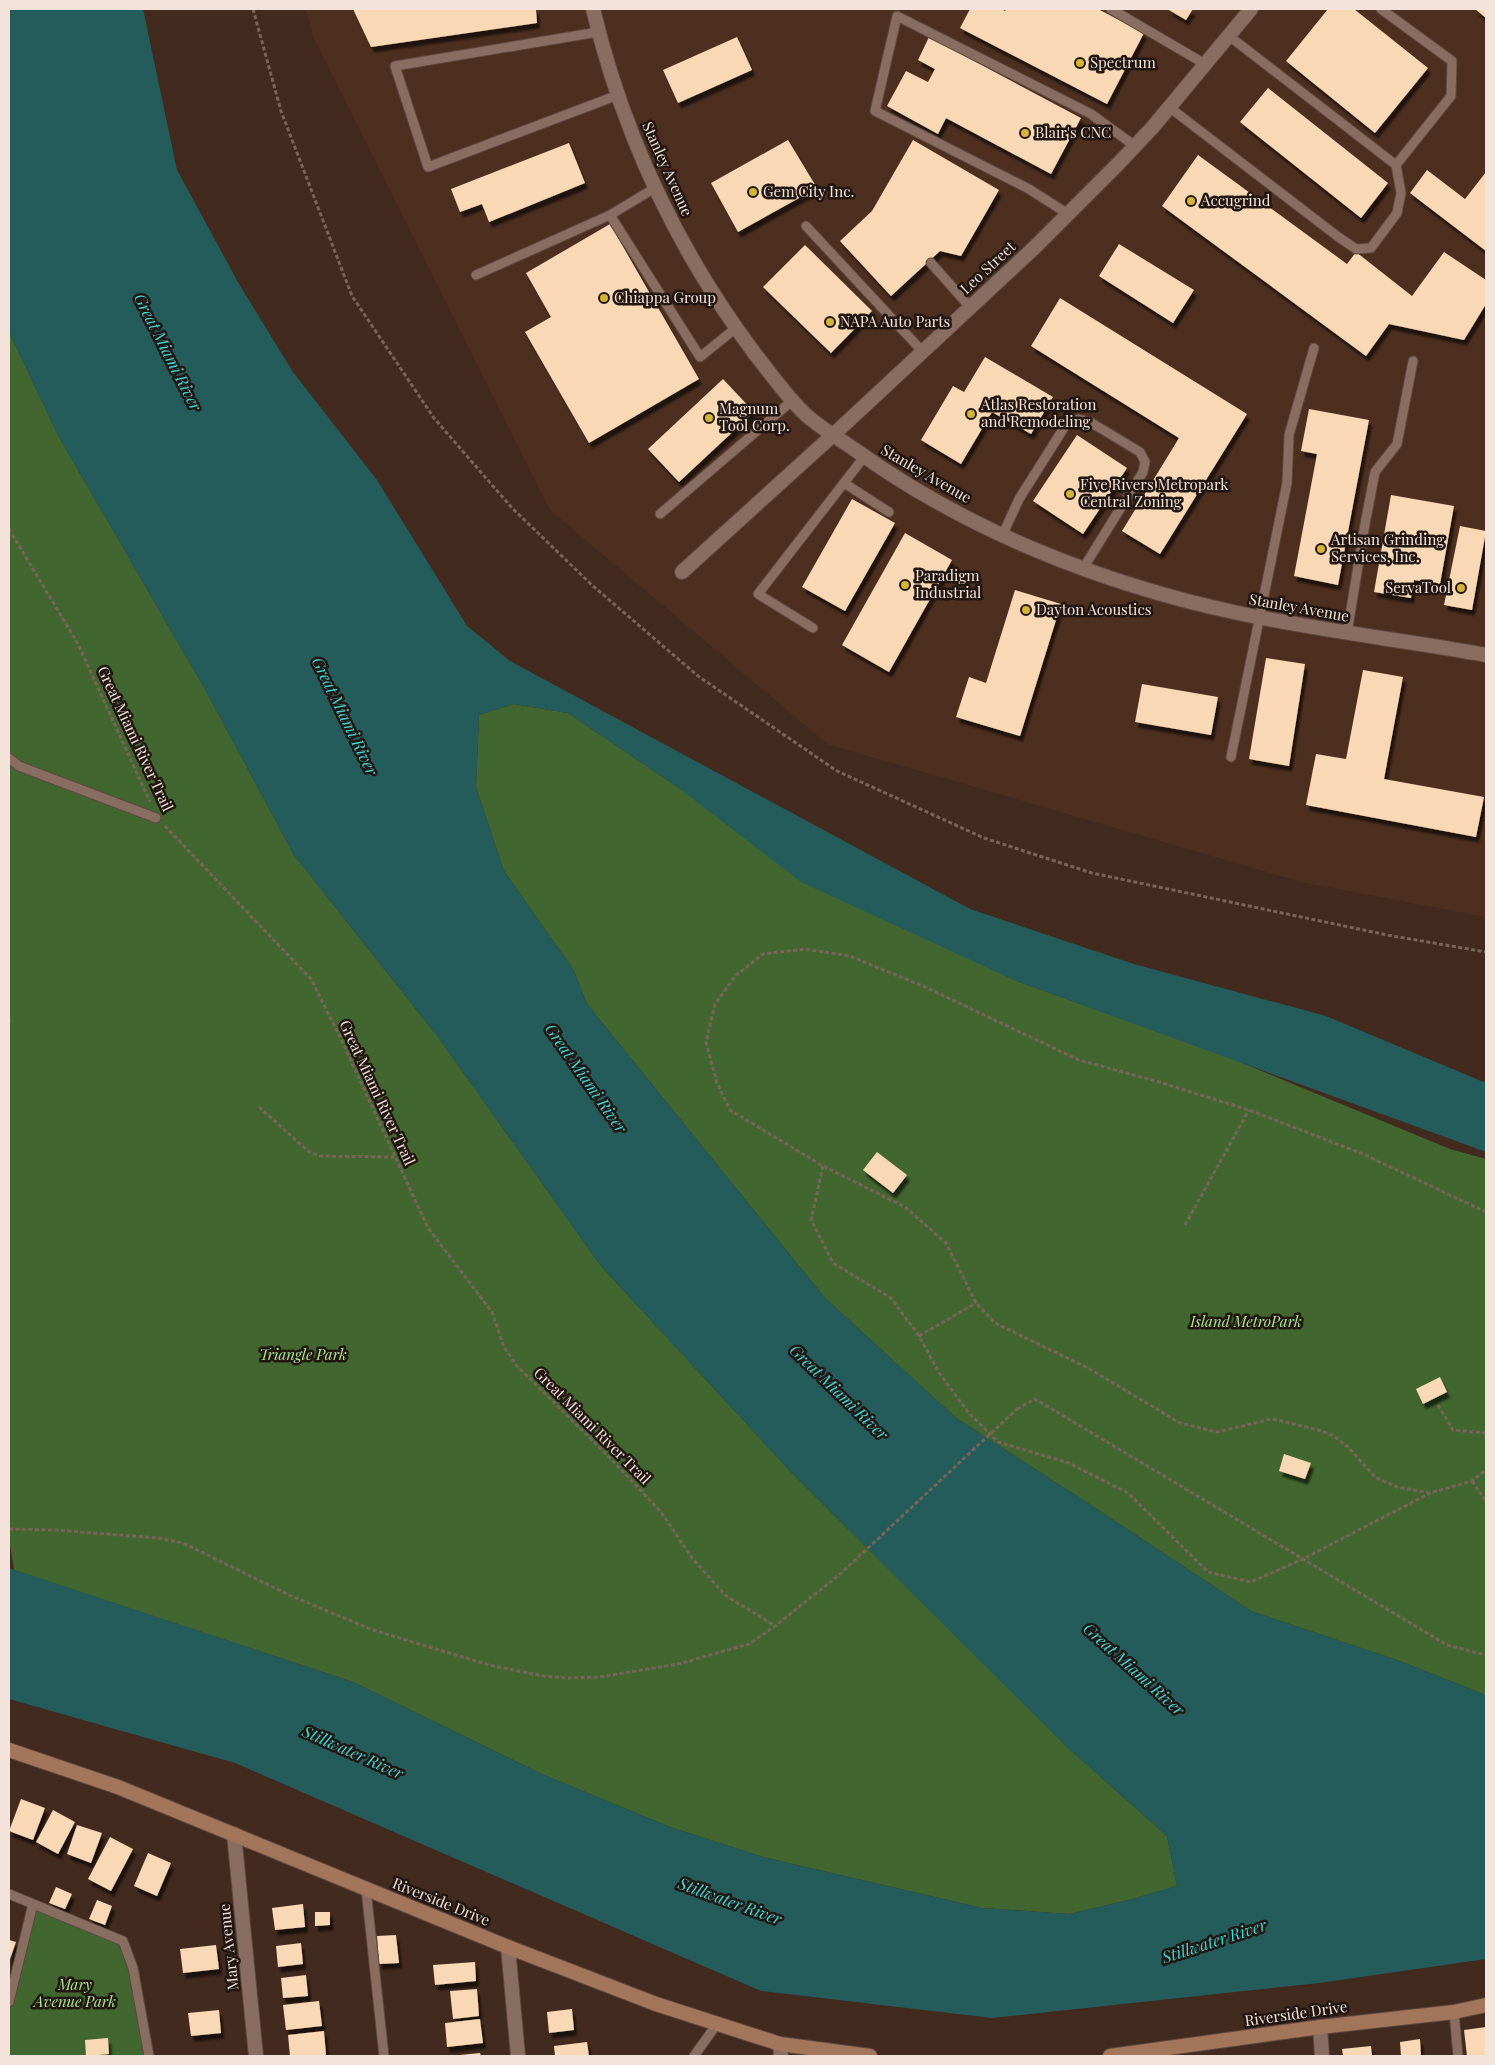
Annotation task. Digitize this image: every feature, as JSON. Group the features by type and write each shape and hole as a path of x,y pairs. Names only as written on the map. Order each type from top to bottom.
{"main road":[{"name":"Riverside Drive","path":"9,1750 118,1787 508,1947 656,2004 718,2024 780,2050 870,2056"},
{"name":"Riverside Drive","path":"1110,2056 1174,2052 1320,2027 1454,2012 1486,2005"}],"street":[{"name":"Stanley Avenue","path":"593,9 598,32 618,95 655,188 701,276 736,328 805,415 864,457 922,493 1002,534 1084,568 1168,596 1259,618 1347,633 1486,652"},
{"name":"Leo Street","path":"682,572 923,352 1068,214 1135,146 1252,9"},
{"name":"Mary Avenue","path":"234,1834 256,2056"},
{"path":"508,1947 518,2056"},
{"path":"1320,2027 1322,2056"}],"lane":[{"path":"1111,9 1205,64"},
{"path":"1381,9 1452,61 1451,96 1396,165"},
{"path":"1068,214 1029,189 874,111 896,16 1091,114 1135,146"},
{"path":"598,32 396,66 428,167 618,95"},
{"path":"1169,107 1255,175 1356,249 1371,248 1397,213 1401,193 1396,165 1228,36"},
{"path":"476,275 610,215 655,188"},
{"path":"610,215 700,357 736,328"},
{"path":"806,226 923,352"},
{"path":"931,263 970,307"},
{"path":"1231,757 1287,483 1289,435 1314,348"},
{"path":"1347,633 1375,472 1397,444 1414,361"},
{"path":"660,514 793,400"},
{"path":"1002,534 1019,499 1067,423 1079,419 1090,422 1140,452 1146,462 1143,472 1084,568"},
{"path":"814,628 758,594 864,457"},
{"path":"844,483 889,512"},
{"path":"9,758 19,766 156,818"},
{"path":"366,1889 384,2056"},
{"path":"9,1894 123,1941 134,1968 149,2056"},
{"path":"9,2002 33,1904"},
{"path":"1454,2012 1458,2056"},
{"path":"694,2056 718,2024"}],"path":[{"name":"Great Miami River Trail","path":"9,529 78,644 156,818 212,874 311,979 339,1035 428,1228 492,1312 504,1347 517,1366 607,1455 661,1512 692,1558 725,1595 775,1626"},
{"path":"1430,1493 1397,1487 1375,1477 1348,1447 1332,1435 1315,1429 1272,1419 1217,1432 1180,1423 1088,1368 995,1323 976,1303 946,1243 905,1206 823,1166 730,1110 717,1083 706,1042 715,1004 736,975 763,954 805,949 850,956 925,987 1079,1060 1156,1081 1249,1110 1363,1154 1486,1212"},
{"path":"259,1107 308,1151 319,1156 394,1157"},
{"path":"1185,1226 1249,1110"},
{"path":"823,1166 811,1220 833,1263 891,1298 919,1336 940,1374 968,1412 998,1442 1069,1463 1128,1494 1208,1572 1251,1582 1303,1559 1430,1493 1472,1481 1486,1470"},
{"path":"919,1336 976,1303"},
{"path":"9,1529 53,1530 158,1538 183,1543 289,1596 373,1630 471,1660 518,1672 543,1676 599,1677 678,1664 749,1644 775,1626 838,1575 1017,1409 1035,1399 1447,1645 1486,1655"},
{"path":"1438,1406 1452,1430 1486,1433"},
{"path":"1472,1481 1486,1502"}],"shaded area":[{"path":"306,9 1486,9 1486,917 1301,882 827,744 550,510 313,36"}],"green space":[{"name":"Triangle Park","path":"9,332 59,437 206,691 294,855 438,1037 601,1266 789,1470 1067,1747 1167,1836 1177,1886 1129,1900 1069,1914 982,1908 763,1857 670,1827 544,1775 353,1682 14,1570 9,1538"},
{"name":"Island MetroPark","path":"514,704 568,713 679,788 1014,980 1230,1058 1450,1149 1486,1159 1486,1695 1397,1660 1251,1611 956,1418 825,1298 587,1004 573,969 504,871 476,787 479,715"},
{"name":"Mary Avenue Park","path":"33,1904 123,1941 149,2056 9,2056 9,2002"}],"water":[{"path":"9,9 143,9 177,170 239,284 293,372 377,480 467,626 510,661 970,909 1134,964 1326,1016 1486,1083 1486,1152 1014,980 801,882 679,788 568,713 514,704 479,715 476,787 504,871 573,969 587,1004 825,1298 956,1418 1251,1611 1397,1660 1486,1695 1486,1959 1319,1983 992,2018 761,1991 235,1763 9,1699 9,1568 353,1682 544,1775 670,1827 763,1857 982,1908 1069,1914 1129,1900 1177,1886 1167,1836 1067,1747 789,1470 601,1266 438,1037 294,855 206,691 59,437 9,332"}],"building":[{"path":"353,9 536,9 537,23 371,47"},
{"path":"970,9 1001,9 1005,11 1006,9 1098,9 1144,33 1107,104 960,28"},
{"path":"1167,9 1193,9 1186,20"},
{"path":"1328,9 1354,9 1428,68 1375,133 1286,61"},
{"path":"1475,9 1486,9 1486,18"},
{"path":"737,37 752,70 678,103 663,70"},
{"path":"929,37 1081,118 1051,174 946,118 938,134 887,106 906,71 928,82 935,69 918,60"},
{"path":"1268,88 1388,183 1361,218 1240,122"},
{"path":"788,140 817,188 738,232 711,183"},
{"path":"913,140 999,190 961,256 940,251 891,296 840,241 872,211"},
{"path":"569,143 585,183 489,222 482,204 460,212 451,189"},
{"path":"1198,155 1347,264 1356,252 1412,296 1444,252 1486,280 1486,304 1464,340 1389,324 1366,356 1162,206"},
{"path":"1427,170 1465,199 1486,172 1486,251 1410,193"},
{"path":"610,224 699,379 589,443 525,332 551,317 526,273"},
{"path":"1119,244 1194,290 1173,323 1099,276"},
{"path":"805,245 872,311 831,353 763,287"},
{"path":"1060,298 1247,414 1160,554 1122,531 1179,438 1031,346"},
{"path":"985,357 1053,397 1031,434 992,412 961,464 921,440 953,386 964,392"},
{"path":"723,379 754,412 679,482 648,449"},
{"path":"1309,409 1369,420 1338,585 1294,576 1317,454 1301,451"},
{"path":"1077,435 1127,468 1083,534 1033,501"},
{"path":"1391,495 1454,506 1440,584 1414,580 1411,598 1374,592"},
{"path":"852,499 895,523 845,611 802,587"},
{"path":"1460,526 1486,531 1472,610 1444,605"},
{"path":"905,533 952,560 889,672 842,645"},
{"path":"1015,590 1061,604 1020,736 956,717 969,677 986,683"},
{"path":"1266,658 1305,664 1289,766 1249,759"},
{"path":"1363,670 1403,677 1384,779 1484,797 1476,837 1306,805 1316,754 1346,759"},
{"path":"1142,684 1218,697 1211,735 1135,722"},
{"path":"877,1152 907,1175 893,1193 863,1170"},
{"path":"1440,1377 1447,1392 1423,1404 1416,1389"},
{"path":"1284,1454 1311,1463 1305,1479 1279,1471"},
{"path":"21,1799 45,1808 33,1840 9,1831"},
{"path":"53,1810 75,1822 58,1854 36,1842"},
{"path":"77,1825 102,1833 91,1863 67,1854"},
{"path":"110,1837 133,1849 111,1891 88,1879"},
{"path":"148,1853 171,1863 157,1896 134,1886"},
{"path":"56,1887 72,1894 65,1909 49,1903"},
{"path":"97,1900 112,1906 105,1925 89,1919"},
{"path":"303,1904 305,1927 275,1930 272,1908"},
{"path":"315,1912 330,1912 330,1925 315,1926"},
{"path":"396,1935 399,1963 379,1964 377,1936"},
{"path":"9,1940 16,1942 9,1962"},
{"path":"301,1943 303,1964 278,1967 276,1946"},
{"path":"216,1945 219,1969 183,1973 180,1949"},
{"path":"475,1962 476,1981 435,1985 433,1965"},
{"path":"306,1975 308,1996 283,1998 281,1978"},
{"path":"477,1989 479,2016 453,2019 450,1991"},
{"path":"319,2001 322,2026 286,2030 283,2005"},
{"path":"572,2009 574,2030 549,2033 547,2012"},
{"path":"219,2010 221,2033 191,2036 188,2013"},
{"path":"480,2019 483,2043 447,2047 445,2023"},
{"path":"1486,2027 1486,2056 1467,2056 1464,2030"},
{"path":"324,2031 326,2055 290,2056 288,2035"},
{"path":"108,2038 109,2054 86,2056 85,2040"},
{"path":"1420,2039 1421,2056 1401,2056 1400,2042"},
{"path":"587,2042 589,2056 555,2056 554,2046"},
{"path":"1371,2046 1372,2056 1343,2056 1342,2049"},
{"path":"480,2053 481,2056 460,2056 460,2055"}],"place":[{"name":"Spectrum","path":"1080,63"},
{"name":"Blair's CNC","path":"1025,133"},
{"name":"Gem City Inc.","path":"753,192"},
{"name":"Accugrind","path":"1191,201"},
{"name":"Chiappa Group","path":"604,298"},
{"name":"NAPA Auto Parts","path":"830,322"},
{"name":"Atlas Restoration and Remodeling","path":"971,414"},
{"name":"Magnum Tool Corp.","path":"709,418"},
{"name":"Five Rivers Metropark Central Zoning","path":"1070,494"},
{"name":"Artisan Grinding Services, Inc.","path":"1321,549"},
{"name":"Paradigm Industrial","path":"905,585"},
{"name":"ServaTool","path":"1461,588"},
{"name":"Dayton Acoustics","path":"1026,610"}],"water label":[{"name":"Great Miami River","path":"168,352"},
{"name":"Great Miami River","path":"345,716"},
{"name":"Great Miami River","path":"586,1078"},
{"name":"Great Miami River","path":"839,1392"},
{"name":"Great Miami River","path":"1134,1669"},
{"name":"Stillwater River","path":"353,1752"},
{"name":"Stillwater River","path":"730,1901"},
{"name":"Stillwater River","path":"1214,1941"}]}
